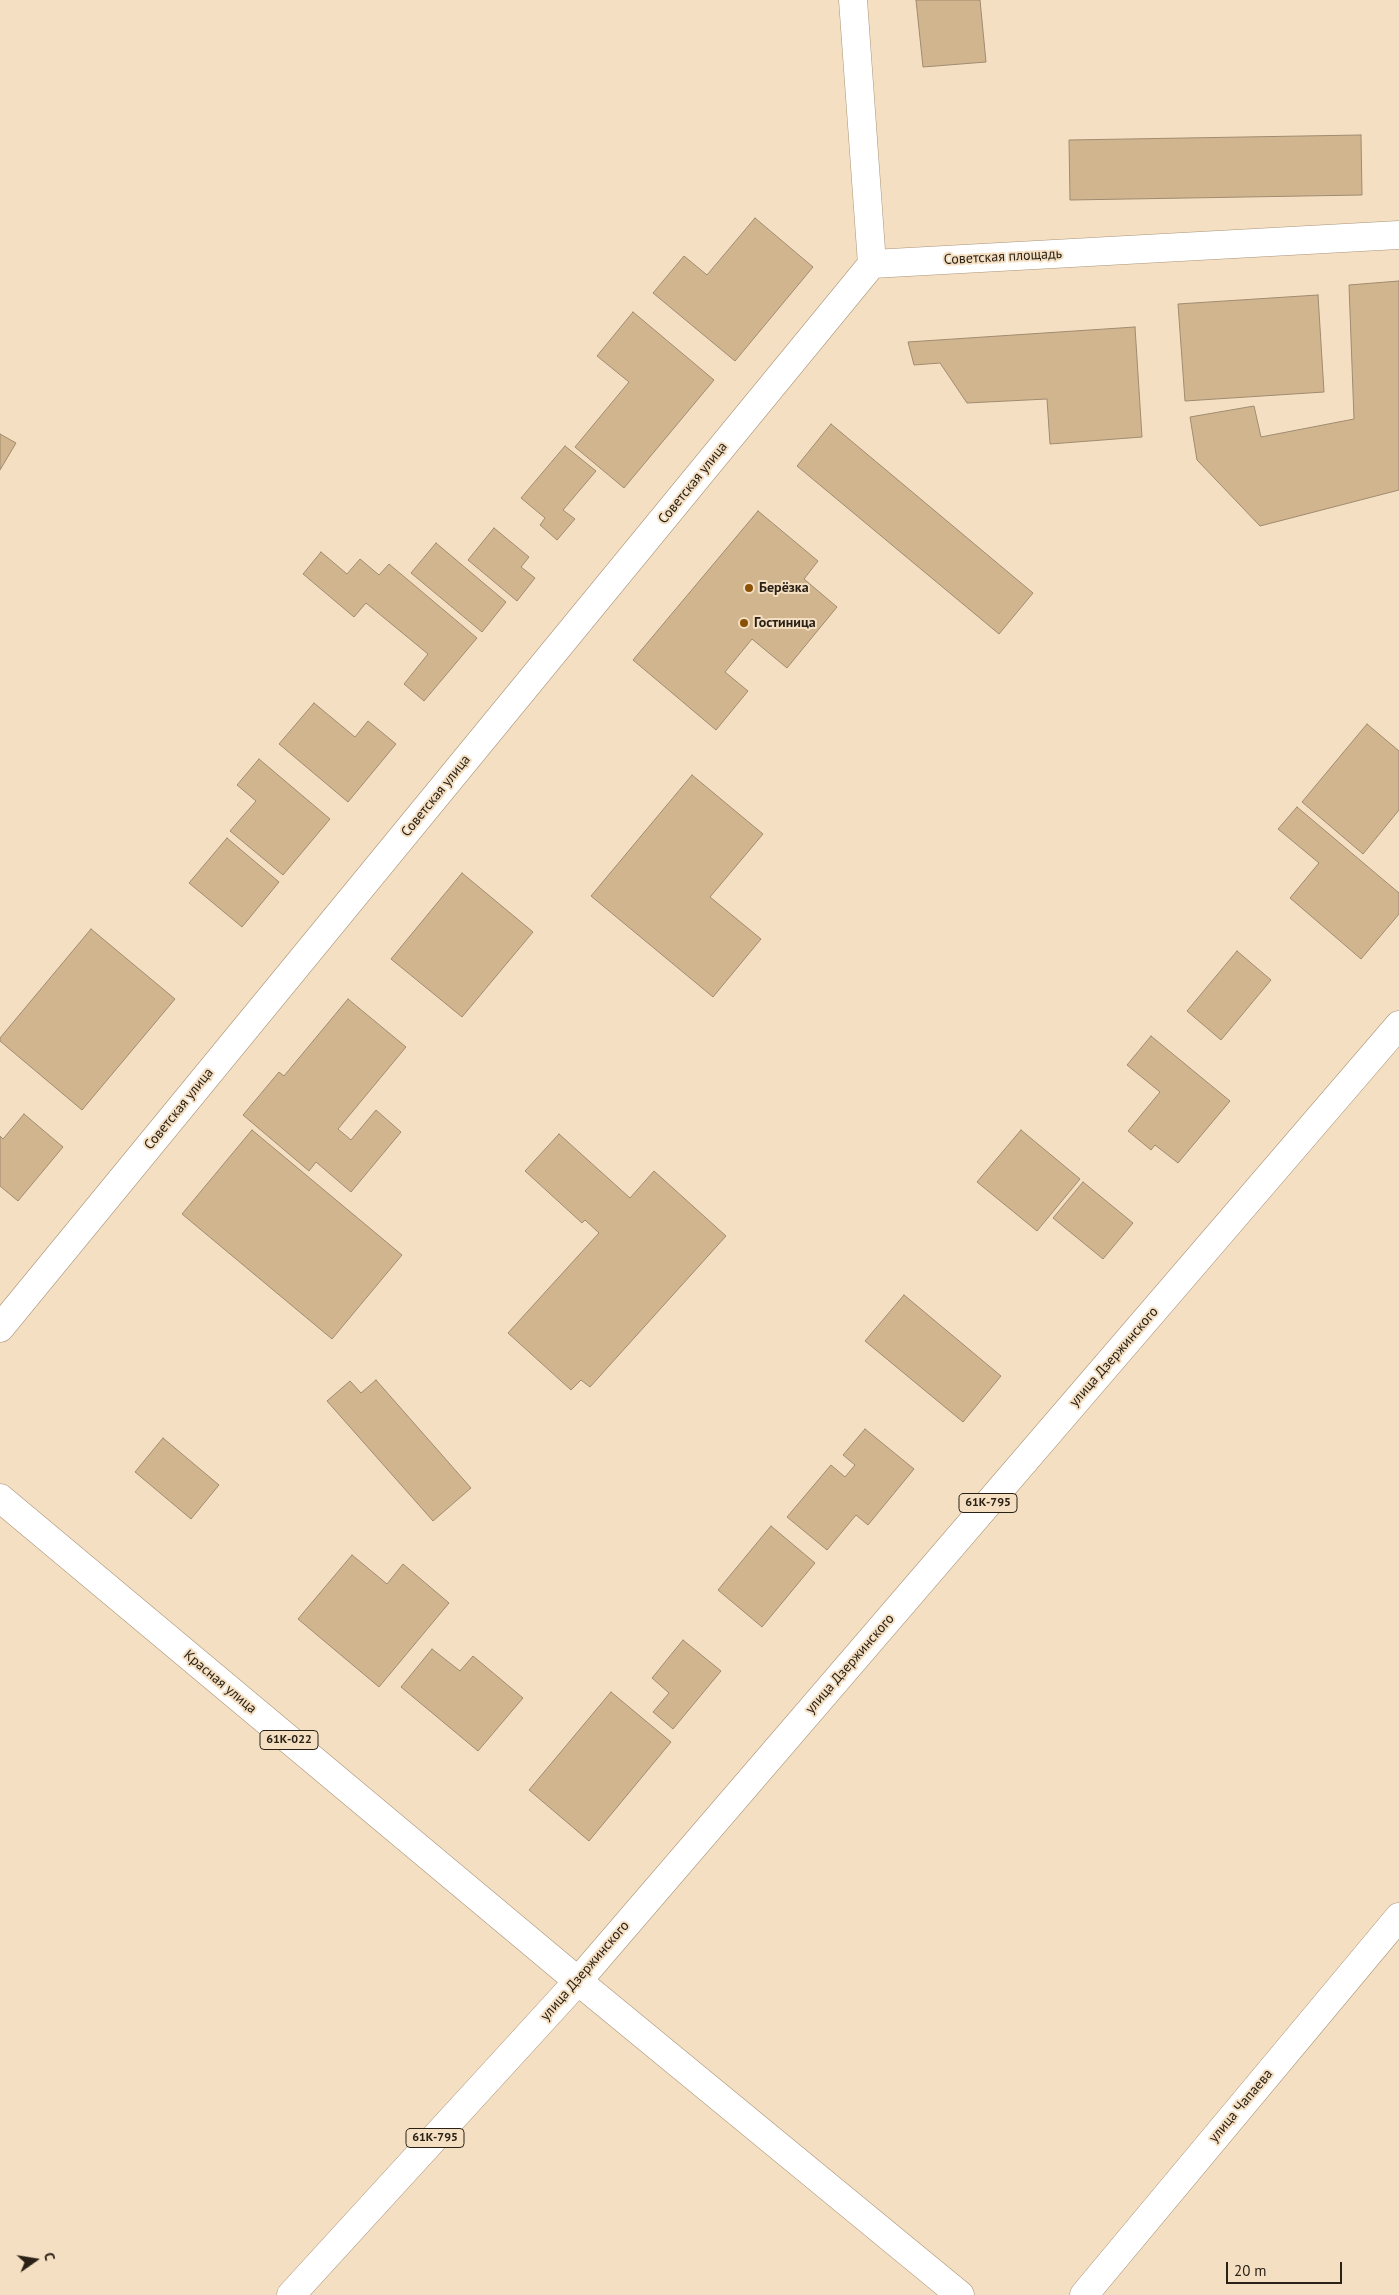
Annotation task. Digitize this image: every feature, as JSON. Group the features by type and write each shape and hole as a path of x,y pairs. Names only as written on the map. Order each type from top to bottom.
{"street":[{"path":"853,0 872,264"},
{"name":"Советская площадь","path":"872,264 1399,235"},
{"name":"Советская улица","path":"0,1328 872,264"},
{"name":"улица Дзержинского","path":"292,2295 578,1981 1399,1025"},
{"name":"Красная улица","path":"0,1498 578,1981 960,2295"},
{"name":"улица Чапаева","path":"1084,2295 1399,1917"}],"building":[{"path":"916,0 980,0 986,62 923,67"},
{"path":"1361,135 1362,195 1070,200 1069,140"},
{"path":"755,218 813,267 735,361 653,293 684,256 707,275"},
{"path":"1399,281 1399,490 1260,526 1197,460 1190,417 1254,406 1261,437 1354,419 1349,285"},
{"path":"1318,295 1324,392 1185,401 1178,304"},
{"path":"633,312 714,380 624,488 575,447 629,382 597,356"},
{"path":"1135,327 1142,437 1050,444 1047,399 967,403 940,363 914,365 908,342"},
{"path":"831,424 1033,593 999,634 797,466"},
{"path":"0,434 16,443 0,470"},
{"path":"565,446 596,471 563,510 575,519 557,540 540,525 545,518 521,498"},
{"name":"Гостиница","path":"758,511 818,561 804,579 837,607 787,668 752,639 725,672 748,691 716,730 633,660"},
{"path":"494,528 529,557 521,567 535,578 517,601 468,560"},
{"path":"436,543 506,602 482,632 411,573"},
{"path":"321,552 347,574 360,559 379,575 389,564 477,638 424,701 404,684 428,654 366,603 354,617 303,574"},
{"path":"314,703 355,737 368,721 396,744 348,802 279,744"},
{"path":"1367,724 1399,751 1399,810 1363,854 1302,802"},
{"path":"259,759 330,819 283,875 230,831 256,801 237,785"},
{"path":"692,775 763,834 710,897 761,939 713,997 591,896"},
{"path":"1297,807 1399,893 1399,914 1361,959 1290,898 1319,863 1278,829"},
{"path":"227,838 279,882 242,927 189,883"},
{"path":"462,873 533,932 462,1017 391,959"},
{"path":"91,929 175,999 82,1110 0,1041 0,1038"},
{"path":"1237,951 1271,980 1221,1040 1187,1011"},
{"path":"348,999 406,1047 338,1129 351,1140 376,1110 401,1132 351,1192 316,1162 309,1171 243,1115 279,1072 284,1076"},
{"path":"1151,1036 1230,1101 1178,1163 1155,1145 1151,1150 1128,1131 1160,1092 1127,1065"},
{"path":"24,1114 63,1147 18,1201 0,1186 0,1136 3,1139"},
{"path":"252,1130 402,1255 332,1339 182,1214"},
{"path":"1021,1130 1080,1179 1037,1231 977,1182"},
{"path":"559,1134 630,1198 654,1171 726,1236 590,1387 581,1380 571,1390 508,1333 599,1233 585,1220 582,1223 525,1171"},
{"path":"1083,1182 1133,1223 1103,1259 1053,1218"},
{"path":"904,1295 1001,1376 963,1422 865,1341"},
{"path":"376,1380 471,1488 433,1521 327,1401 350,1381 361,1393"},
{"path":"865,1429 914,1469 868,1525 856,1515 827,1550 787,1517 831,1465 845,1477 855,1465 843,1455"},
{"path":"163,1438 219,1485 191,1519 135,1472"},
{"path":"771,1526 815,1563 762,1627 718,1590"},
{"path":"352,1555 387,1584 403,1564 449,1603 379,1687 298,1619"},
{"path":"683,1640 721,1671 673,1729 653,1712 669,1693 652,1678"},
{"path":"432,1649 460,1671 473,1656 523,1698 478,1751 401,1687"},
{"path":"611,1692 671,1742 589,1841 529,1790"}],"place":[{"name":"Берёзка","path":"749,588"},
{"name":"Гостиница","path":"744,623"}]}
